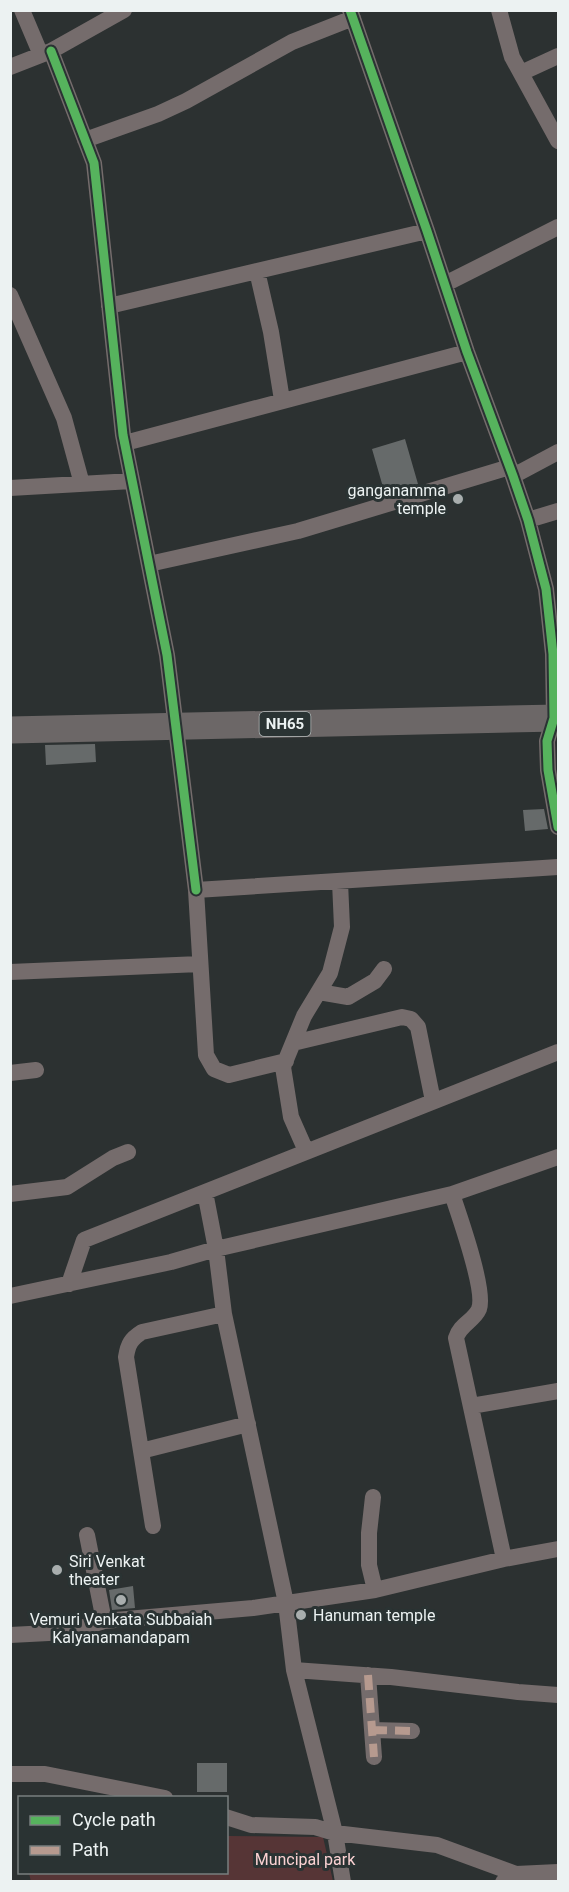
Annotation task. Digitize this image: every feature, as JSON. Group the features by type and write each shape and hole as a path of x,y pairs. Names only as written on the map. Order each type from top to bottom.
{"highway":[{"name":"NH65","path":"10,730 556,718"}],"street":[{"path":"22,10 46,53 94,163 125,443 167,655 177,727 196,890 206,1055 214,1069 229,1075 286,1061"},
{"path":"10,67 46,53 124,10"},
{"path":"499,10 512,57 558,141"},
{"path":"85,140 158,114 186,101 291,42 351,14 428,231 467,352 512,472 528,520 546,589 553,654 556,718 547,741 548,770 558,827"},
{"path":"521,73 558,56"},
{"path":"445,284 558,227"},
{"path":"109,306 428,231"},
{"path":"257,271 271,332 282,400"},
{"path":"10,295 64,418 82,484"},
{"path":"125,443 467,352"},
{"path":"149,564 298,531 512,472 558,452"},
{"path":"10,488 132,481"},
{"path":"528,520 558,511"},
{"path":"196,890 558,867"},
{"path":"306,1151 291,1117 283,1067 304,1016 330,973 342,927 340,882"},
{"path":"10,972 200,964"},
{"path":"318,992 348,997 375,981 384,969"},
{"path":"293,1043 402,1017 411,1019 418,1028 433,1101"},
{"path":"69,1284 84,1239 558,1052"},
{"path":"10,1073 36,1070"},
{"path":"10,1194 67,1187 105,1162 128,1152"},
{"path":"10,1296 171,1262 216,1249 453,1194 558,1157"},
{"path":"205,1192 216,1249 224,1314 286,1603 294,1670 335,1833 343,1881"},
{"path":"453,1194 478,1281 480,1300 474,1317 464,1324 456,1338 504,1559"},
{"path":"153,1526 126,1357 128,1345 142,1332 224,1314"},
{"path":"471,1406 558,1391"},
{"path":"141,1451 248,1424"},
{"path":"373,1497 369,1533 369,1565 375,1590"},
{"path":"87,1535 104,1622"},
{"path":"10,1635 68,1632 104,1622 253,1608 375,1590 504,1559 558,1549"},
{"path":"294,1670 368,1675 558,1695"},
{"path":"368,1675 374,1757"},
{"path":"372,1730 412,1731"},
{"path":"10,1774 45,1774 160,1796"},
{"path":"228,1818 251,1825 315,1827 335,1833 437,1845 510,1878 558,1874"}],"green space":[{"name":"Muncipal park","path":"228,1836 323,1837 333,1881 31,1882 29,1874 228,1874"}],"building":[{"path":"405,439 418,484 385,494 372,449"},
{"path":"95,744 96,762 46,765 45,745"},
{"path":"544,809 548,829 525,831 523,810"},
{"name":"Vemuri Venkata Subbaiah Kalyanamandapam","path":"133,1586 135,1608 112,1610 109,1590"},
{"path":"197,1763 227,1763 227,1792 197,1792"}],"marked path":[{"path":"368,1675 374,1757"},
{"path":"372,1730 412,1731"}],"cycle path":[{"path":"350,10 467,352 528,520 546,589 553,654 554,718 547,741 548,770 558,827"},
{"path":"51,51 94,163 123,435 167,655 196,890"}],"place":[{"name":"ganganamma temple","path":"458,499"},
{"name":"Siri Venkat theater","path":"57,1570"},
{"name":"Vemuri Venkata Subbaiah Kalyanamandapam","path":"121,1600"},
{"name":"Hanuman temple","path":"301,1615"}]}
